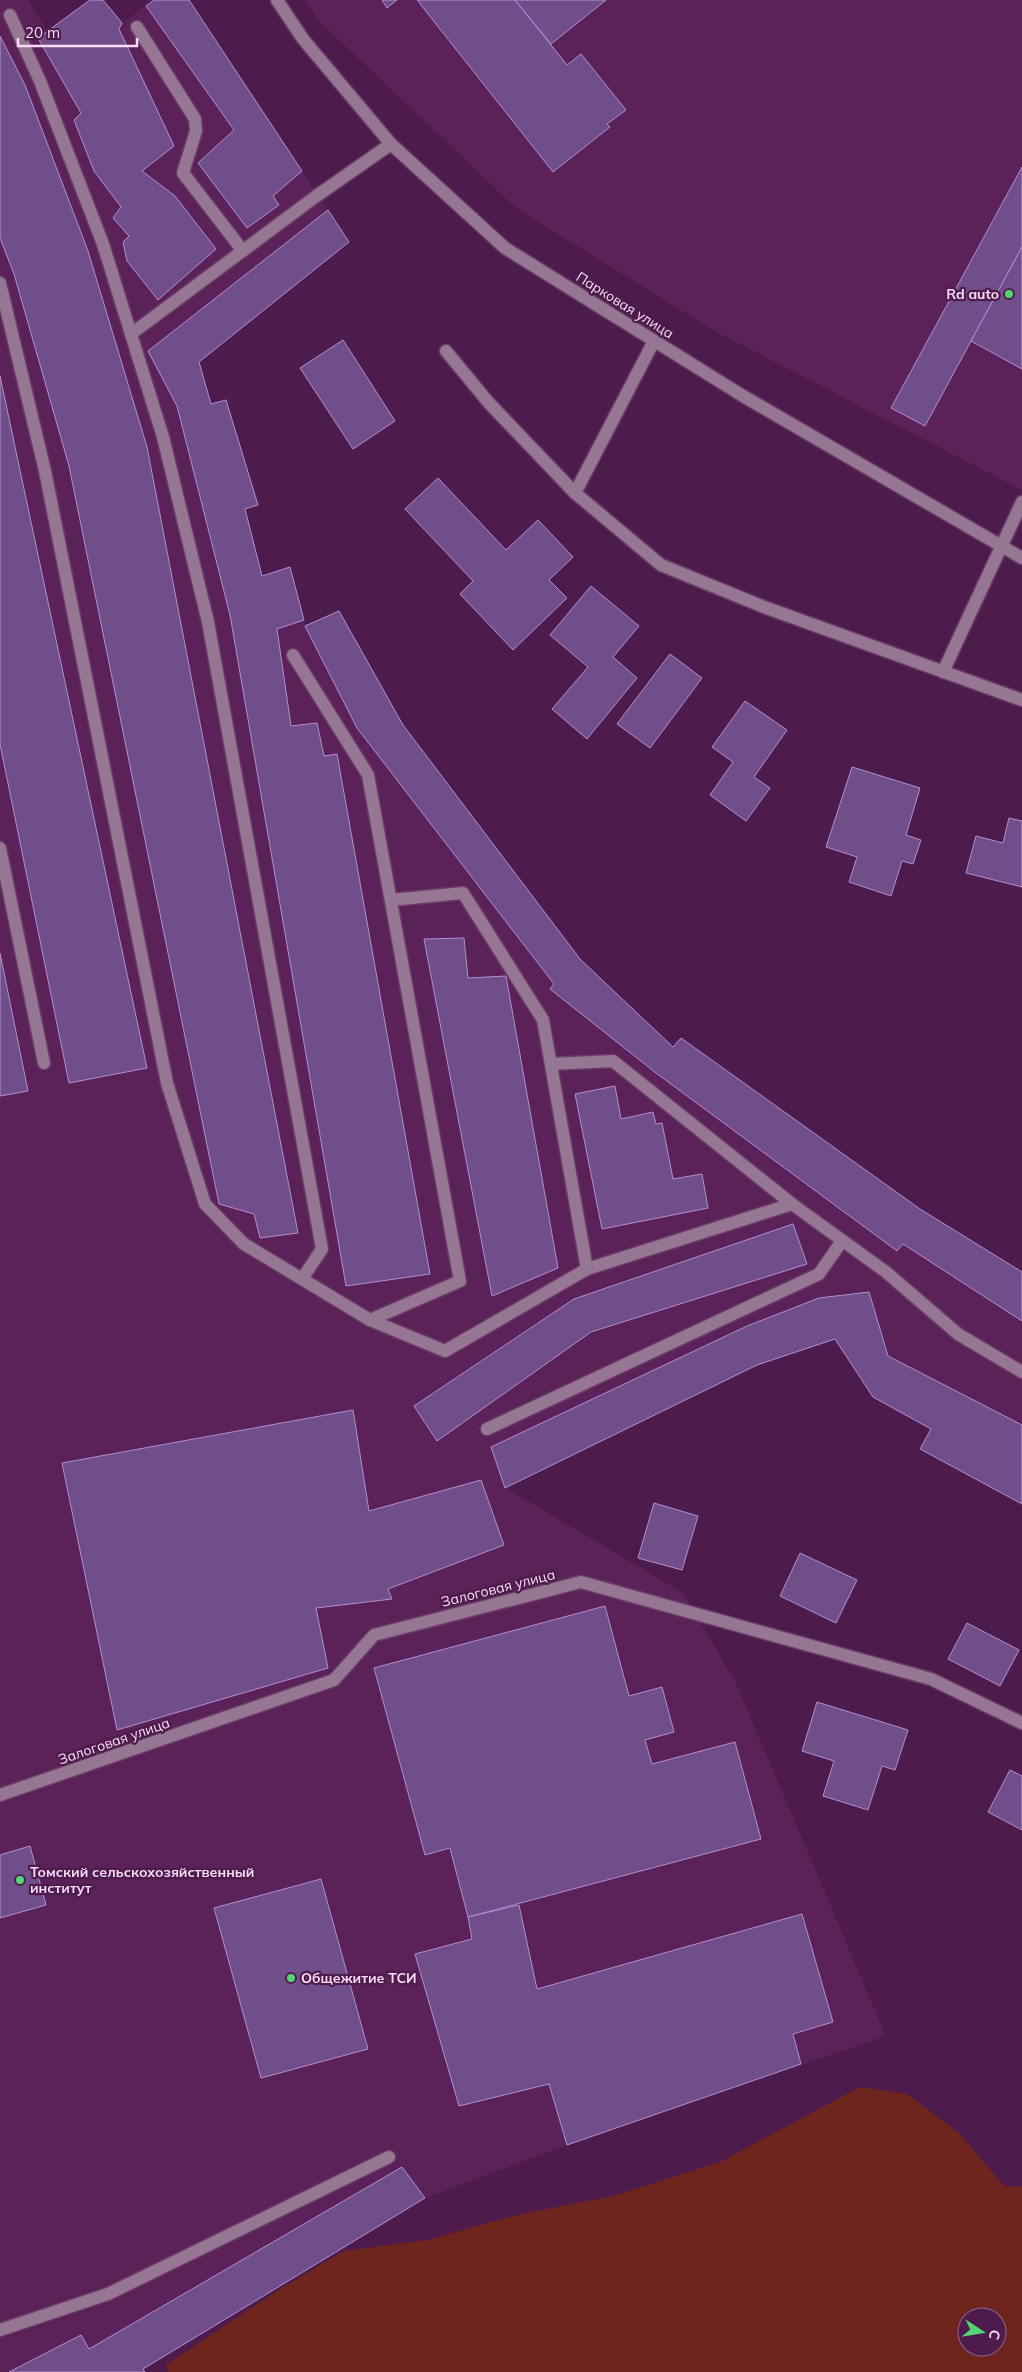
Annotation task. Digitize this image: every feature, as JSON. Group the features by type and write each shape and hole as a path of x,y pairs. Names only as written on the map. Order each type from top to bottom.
{"street":[{"name":"Парковая улица","path":"277,0 303,39 391,144 505,248 743,396 1022,558"},
{"path":"10,15 40,81 103,244 163,437 208,622 322,1249 302,1279"},
{"path":"137,27 195,120 196,131 183,173 243,251"},
{"path":"131,334 391,144"},
{"path":"0,283 45,471 167,1083 205,1204 244,1244 370,1320 445,1351 587,1269 792,1204"},
{"path":"575,493 654,341"},
{"path":"446,352 489,403 575,493 661,565 764,607 1022,700"},
{"path":"943,672 1022,502"},
{"path":"293,655 368,775 460,1281 370,1320"},
{"path":"0,848 44,1063"},
{"path":"391,900 463,893 542,1020 587,1269"},
{"path":"551,1064 613,1061 792,1204 886,1272 958,1334 1022,1372"},
{"path":"487,1429 819,1274 842,1240"},
{"name":"Залоговая улица","path":"0,1795 334,1680 374,1635 581,1582 931,1679 1022,1723"},
{"path":"0,2330 108,2294 389,2157"}],"shaded area":[{"path":"0,0 28,0 47,30 90,0 103,0 122,23 154,0 189,0 349,242 199,362 211,404 226,400 245,509 262,576 290,567 305,626 339,611 403,725 580,959 673,1047 681,1038 920,1209 1022,1272 1022,1504 920,1449 931,1429 873,1397 835,1339 757,1365 506,1488 683,1593 736,1683 886,2036 567,2145 425,2198 144,2369 145,2372 0,2372"},
{"path":"305,0 1022,0 1022,490 711,329 516,208 319,21"},
{"path":"860,2087 907,2094 959,2133 1004,2186 1022,2187 1022,2372 168,2372 166,2365 280,2289 344,2251 427,2240 517,2215 613,2196 720,2162"}],"building":[{"path":"90,0 103,0 122,23 119,29 174,146 142,171 175,196 216,249 158,300 127,261 123,242 129,236 113,218 121,207 94,171 74,120 81,113 38,38"},
{"path":"154,0 189,0 302,171 273,196 279,205 247,228 198,163 234,130 146,6"},
{"path":"382,0 397,0 387,8"},
{"path":"417,0 515,0 567,65 581,54 626,110 607,124 610,127 553,172"},
{"path":"515,0 606,0 551,44"},
{"path":"0,36 25,85 88,251 147,447 298,1233 260,1238 254,1214 219,1204 69,466 14,274 0,238"},
{"path":"1022,167 1022,247 925,426 891,408"},
{"path":"328,210 349,242 199,362 211,404 226,400 258,505 245,509 262,576 290,567 304,620 277,629 291,726 317,723 324,756 337,754 430,1274 346,1286 230,615 177,406 148,351"},
{"name":"Rd auto","path":"1022,247 1022,369 971,341"},
{"path":"343,340 395,421 353,449 300,368"},
{"path":"0,376 147,1068 69,1083 0,744"},
{"path":"438,478 506,550 538,520 573,557 549,580 567,598 513,650 460,594 473,581 405,509"},
{"path":"591,586 639,626 613,657 637,678 587,739 552,709 588,667 550,635"},
{"path":"339,611 403,725 580,959 673,1047 681,1038 920,1209 1022,1272 1022,1321 903,1244 897,1251 656,1073 550,989 554,984 357,728 305,626"},
{"path":"670,654 702,678 650,748 617,724"},
{"path":"745,701 787,730 754,777 770,788 746,821 710,795 733,762 712,747"},
{"path":"852,767 920,788 906,835 921,840 913,864 902,861 891,896 849,882 857,857 826,847"},
{"path":"1009,818 1022,821 1022,887 966,873 976,836 1003,843"},
{"path":"464,938 468,978 506,976 558,1268 492,1296 424,939"},
{"path":"0,953 28,1091 0,1096"},
{"path":"615,1086 621,1119 653,1112 656,1124 662,1123 673,1179 702,1174 708,1208 602,1229 575,1094"},
{"path":"793,1224 807,1264 591,1332 437,1441 414,1406 574,1299"},
{"path":"869,1292 888,1356 1022,1425 1022,1504 920,1449 931,1429 873,1397 835,1339 757,1365 505,1488 491,1447 747,1326 819,1298"},
{"path":"353,1410 369,1511 481,1480 504,1545 388,1589 392,1599 316,1608 328,1668 117,1730 62,1463"},
{"path":"654,1503 698,1516 682,1570 638,1558"},
{"path":"800,1553 857,1580 836,1623 780,1596"},
{"path":"605,1606 629,1696 662,1687 674,1732 645,1740 652,1764 735,1742 761,1839 468,1917 450,1848 425,1855 374,1668"},
{"path":"967,1623 1019,1650 1000,1686 948,1659"},
{"path":"817,1702 908,1730 895,1770 882,1766 868,1810 823,1796 834,1761 802,1751"},
{"path":"1010,1770 1022,1776 1022,1830 988,1812"},
{"name":"Томский сельскохозяйственный институт","path":"30,1846 46,1905 0,1918 0,1855"},
{"name":"Общежитие ТСИ","path":"321,1879 368,2049 261,2078 214,1908"},
{"path":"519,1905 537,1989 802,1914 833,2022 793,2034 801,2064 567,2145 549,2084 459,2106 415,1954 472,1939 468,1917"},
{"path":"402,2167 425,2198 143,2369 145,2372 9,2372 81,2335 89,2349"}],"place":[{"name":"Rd auto","path":"1009,294"},
{"name":"Томский сельскохозяйственный институт","path":"20,1880"},
{"name":"Общежитие ТСИ","path":"291,1978"}]}
